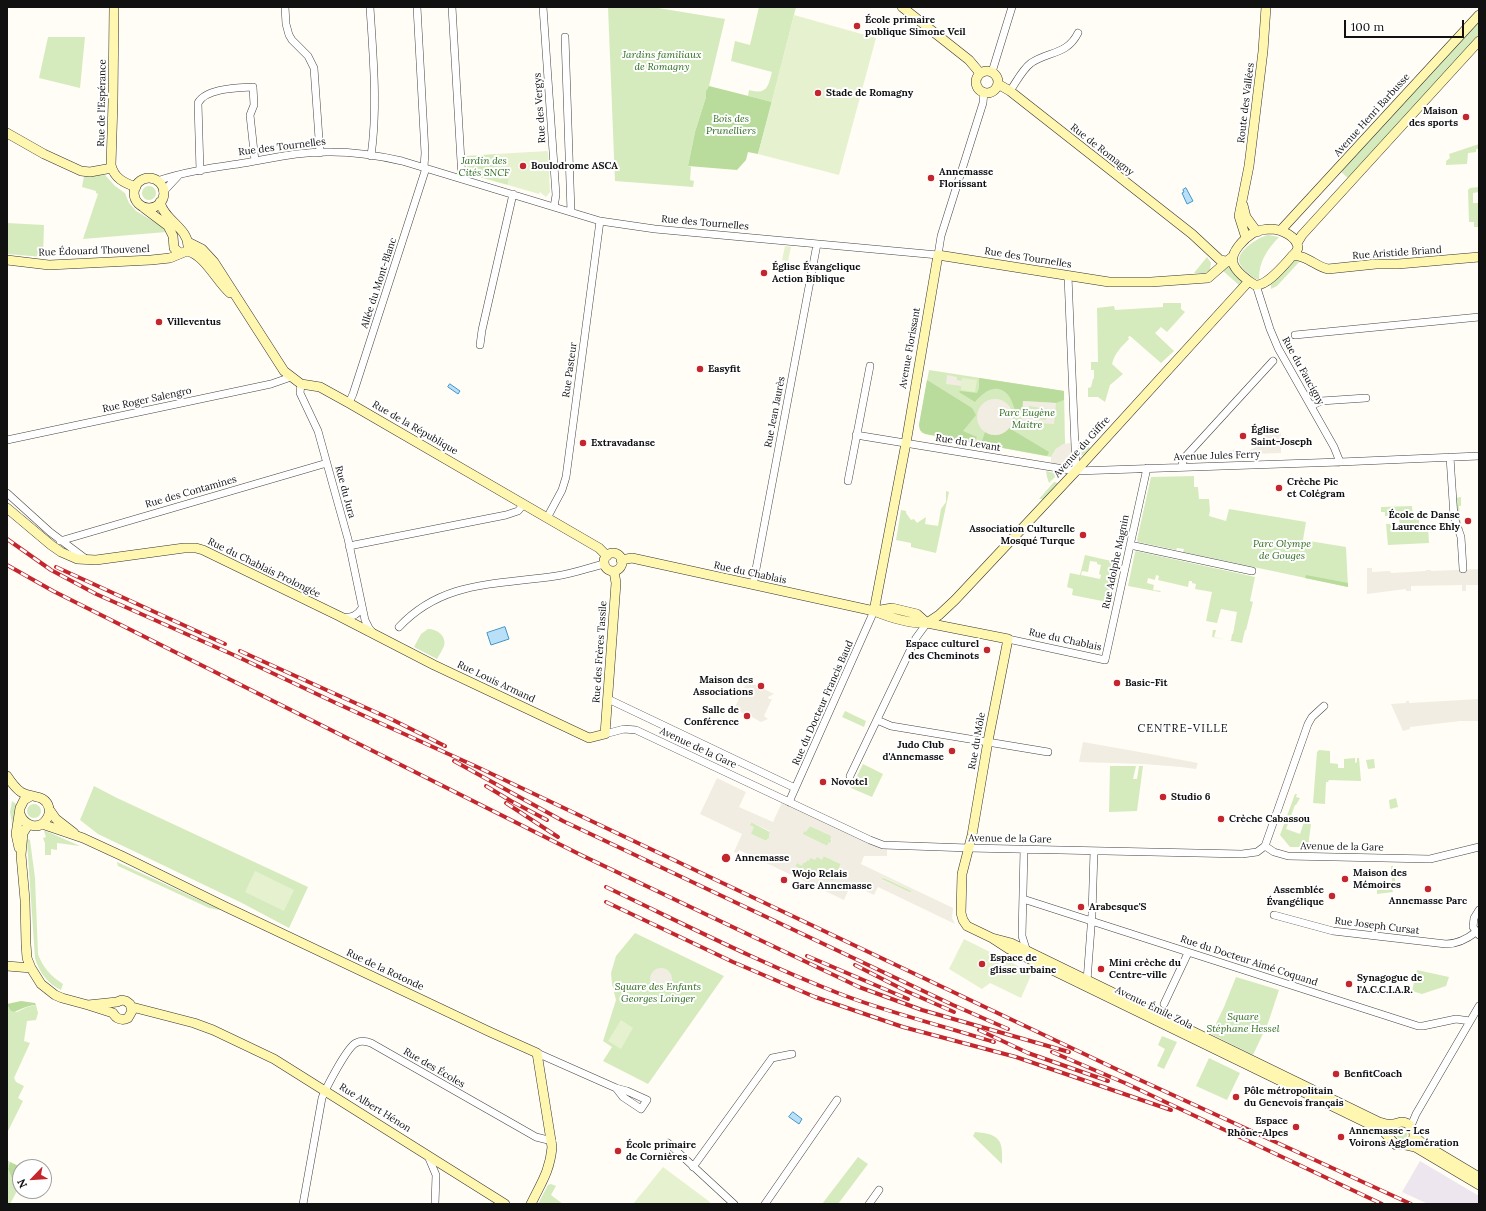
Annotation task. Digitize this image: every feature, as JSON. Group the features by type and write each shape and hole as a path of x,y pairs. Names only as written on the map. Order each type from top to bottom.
{"street":[{"name":"Rue de l'Espérance","path":"112,168 114,7"},
{"path":"285,7 286,24 289,35 308,56 314,68 320,152"},
{"path":"370,7 374,92 374,129 371,156"},
{"name":"Allée du Mont-Blanc","path":"349,403 354,394 425,168 426,153 416,7"},
{"path":"452,7 462,179"},
{"name":"Rue des Vergys","path":"543,7 556,195 554,207"},
{"path":"902,7 969,60 980,73"},
{"path":"992,72 1012,7"},
{"name":"Route des Vallées","path":"1246,238 1239,218 1249,166 1259,89 1266,28 1266,7"},
{"name":"Avenue Henri Barbusse","path":"1282,230 1479,15"},
{"path":"1010,91 1022,72 1030,65 1039,59 1066,48 1074,41 1078,33"},
{"path":"565,37 571,212"},
{"path":"1317,264 1298,245 1286,232 1272,229 1257,232 1246,238 1231,259 1235,268 1253,283 1262,284 1269,280 1297,250 1298,245 1302,235 1479,41"},
{"path":"986,70 992,72 997,76 998,84 993,91 984,92 979,89 976,84 977,77 980,73 986,70"},
{"name":"Rue de Romagny","path":"998,84 1010,91 1192,234 1220,260 1231,259"},
{"path":"200,171 199,101 222,89 253,87 254,106 250,115 254,161"},
{"name":"Avenue Florissant","path":"874,612 906,443 941,236 983,104 984,92"},
{"path":"7,133 44,154 81,171 90,172 112,168 120,180 136,187"},
{"name":"Rue des Tournelles","path":"157,181 254,161 292,155 332,152 402,161 600,221 655,229 938,255 1109,282 1151,282 1206,278 1211,277 1231,259"},
{"path":"163,192 178,176"},
{"path":"141,206 152,208 160,202 163,197 163,192 162,187 157,181 145,179 139,183 136,187 135,198 141,206 168,226 173,236 174,248 185,248"},
{"path":"480,345 482,330 513,194"},
{"name":"Route des Vallées","path":"1243,201 1246,217 1257,232"},
{"name":"Rue de la République","path":"160,202 166,215 184,234 185,248 198,256 222,286 236,298 255,325 278,363 291,377 301,384 320,387 524,504 599,548 605,560"},
{"name":"Rue Pasteur","path":"547,518 562,490 566,477 600,221"},
{"name":"Rue Jean Jaurès","path":"752,585 817,244"},
{"name":"Rue Édouard Thouvenel","path":"7,260 49,265 159,260 172,258 185,248"},
{"name":"Rue Aristide Briand","path":"1292,256 1300,256 1323,268 1398,264 1479,257"},
{"path":"1068,276 1076,471"},
{"name":"Rue du Faucigny","path":"1253,283 1278,348 1311,406 1340,462"},
{"name":"Avenue du Giffre","path":"927,623 939,615 952,603 1253,283"},
{"path":"1295,335 1479,317"},
{"path":"1181,467 1185,457 1273,361"},
{"path":"848,481 870,366"},
{"name":"Rue Roger Salengro","path":"7,440 271,384 291,377"},
{"name":"Rue du Jura","path":"301,384 300,393 316,425 327,463 349,546 367,625 377,635"},
{"path":"1311,406 1320,401 1366,398"},
{"name":"Rue du Levant","path":"856,435 1076,471"},
{"name":"Avenue Jules Ferry","path":"1076,471 1479,456"},
{"path":"1450,457 1454,520 1461,537 1463,570"},
{"name":"Rue des Contamines","path":"60,541 327,463"},
{"name":"Rue Adolphe Magnin","path":"1105,660 1147,468"},
{"path":"7,493 60,541 88,560"},
{"path":"349,546 506,515 518,511 524,504"},
{"name":"Rue du Chablais Prolongée","path":"7,508 56,549 74,558 88,560 178,548 199,549 377,635"},
{"path":"1130,545 1252,571"},
{"path":"399,627 421,608 441,596 456,590 562,575 605,560 611,554 619,556 621,560 620,567 614,571 608,570 605,560"},
{"name":"Rue du Chablais","path":"621,560 632,558 874,612 888,617 1008,639 1105,660"},
{"name":"Rue des Frères Tassile","path":"605,734 616,583 614,571"},
{"path":"339,616 352,617 362,608"},
{"name":"Rue du Docteur Francis Baud","path":"789,802 874,612"},
{"path":"850,776 916,638 927,623"},
{"name":"Rue Louis Armand","path":"377,635 434,665 590,738 605,734"},
{"name":"Rue du Môle","path":"958,917 961,898 962,874 969,848 1008,639"},
{"path":"607,702 733,762 740,761 795,788"},
{"path":"1265,846 1308,724 1312,717 1324,706"},
{"path":"876,720 891,726 1048,752"},
{"name":"Avenue de la Gare","path":"605,734 624,729 636,730 880,844 890,846 1242,854 1257,852 1265,846 1274,852 1288,856 1437,858 1479,847"},
{"path":"7,777 18,790 31,796 37,796 47,803 49,809 48,818 42,824 36,826 28,825 24,822 7,777"},
{"path":"20,809 24,800 31,796"},
{"name":"Rue Albert Hénon","path":"20,809 16,837 21,855"},
{"name":"Rue de la Rotonde","path":"49,809 56,819 82,838"},
{"name":"Rue de la Rotonde","path":"42,824 82,838 537,1053"},
{"name":"Rue Albert Hénon","path":"28,825 23,833 21,855 25,900 27,954 31,968 38,980 55,995 113,1013 115,1017 121,1019 126,1018 131,1011 129,1003 125,1000 88,1005"},
{"path":"1024,849 1022,936 1027,952"},
{"path":"1087,981 1094,851"},
{"name":"Rue du Docteur Aimé Coquand","path":"1023,899 1418,1026 1458,1019 1470,1022"},
{"path":"1476,931 1474,918 1479,910"},
{"name":"Rue Joseph Cursat","path":"1274,915 1333,931 1446,944 1455,944 1462,941 1476,931"},
{"name":"Avenue Émile Zola","path":"958,917 963,927 974,930 1027,952 1379,1122 1396,1124"},
{"path":"1006,944 1022,936"},
{"name":"Avenue Émile Zola","path":"1006,944 1371,1125 1384,1132 1392,1141"},
{"path":"1164,1004 1188,953"},
{"path":"8,966 27,954"},
{"path":"8,966 31,968"},
{"path":"113,1013 113,1007 117,1002"},
{"path":"1411,1126 1416,1113 1479,1006"},
{"name":"Rue Albert Hénon","path":"131,1011 229,1038 279,1061 505,1204"},
{"name":"Rue des Écoles","path":"325,1090 350,1048 356,1042 364,1041 536,1137 552,1142"},
{"path":"537,1053 616,1088"},
{"path":"530,1204 543,1182 549,1168 552,1142 537,1053"},
{"path":"693,1167 772,1058 792,1054"},
{"path":"303,1204 321,1101 325,1090"},
{"path":"765,1204 837,1100"},
{"path":"1406,1146 1412,1141 1414,1136 1411,1126 1403,1122 1396,1124 1391,1131 1390,1136 1392,1141 1398,1145 1406,1146 1414,1147 1479,1185"},
{"path":"1414,1136 1422,1143 1479,1177"},
{"path":"668,1143 734,1204"},
{"path":"427,1154 436,1175 435,1204"},
{"path":"436,1175 439,1171 447,1167"},
{"path":"869,1204 879,1190"}],"shaded area":[{"path":"947,375 957,377 957,380 962,381 961,386 946,384"},
{"path":"999,399 1008,404 1012,410 1012,424 1008,430 999,435 991,435 982,430 978,424 977,413 982,404 988,400"},
{"path":"1023,401 1056,403 1054,424 1022,422","holes":["1029,406 1048,409 1046,420 1027,418"]},
{"path":"1271,426 1273,426 1274,430 1281,430 1281,453 1228,455 1226,453 1235,449 1236,452 1242,450 1244,453 1258,446 1257,443 1265,439 1263,435 1269,432"},
{"path":"1071,443 1072,460 1070,464 1051,463 1051,457 1056,449 1063,444"},
{"path":"1367,568 1372,568 1372,572 1390,571 1391,573 1426,570 1479,569 1479,585 1466,585 1466,591 1462,591 1462,585 1411,586 1411,591 1406,591 1406,589 1367,594"},
{"path":"747,682 758,686 760,690 764,689 774,694 768,697 769,699 772,699 764,716 768,719 761,722 750,716 749,713 745,714 734,709"},
{"path":"1479,699 1479,721 1460,721 1410,727 1410,729 1403,731 1391,704 1406,703 1406,701 1409,701 1409,703"},
{"path":"1083,742 1198,763 1196,769 1144,764 1079,762"},
{"path":"717,778 746,792 739,807 773,822 783,800 887,845 887,856 864,856 861,864 953,908 952,918 955,924 878,887 874,895 851,884 844,900 739,850 737,853 734,852 742,834 700,814","holes":["751,822 770,831 769,838 766,841 751,834 754,827 750,825","810,826 831,836 830,840 832,841 831,843 829,842 827,846 803,834 804,831 806,832","824,856 841,864 833,881 814,872 812,875 795,866 797,863 802,866 803,863 807,860 809,861 810,858 815,860 817,857 822,860","883,877 912,891 912,893 882,880"]},
{"path":"661,968 669,971 672,979 669,987 661,990 653,987 650,979 653,971"},
{"path":"1420,1161 1479,1196 1479,1204 1428,1204 1402,1192"}],"green space":[{"name":"Jardins familiaux de Romagny","path":"608,7 652,7 725,19 709,86 706,91 706,97 695,132 688,166 691,167 690,180 694,181 693,187 615,181"},
{"path":"759,7 796,7 772,102 748,96 749,90 760,91 768,86 772,72 731,61 735,41 750,45"},
{"name":"Stade de Romagny","path":"794,15 876,38 839,175 758,154"},
{"path":"1479,19 1479,36 1349,179 1340,171"},
{"path":"48,37 85,37 80,88 39,78"},
{"name":"Bois des Prunelliers","path":"709,86 772,102 758,154 748,152 746,160 737,170 688,166 695,132 706,97 706,91"},
{"path":"1479,144 1479,149 1476,149 1476,152 1468,153 1467,164 1446,165 1446,161 1450,158 1449,154"},
{"name":"Boulodrome ASCA","path":"548,151 550,192 546,197 540,192 539,194 508,185 509,179 498,179 496,154"},
{"name":"Jardin des Cités SNCF","path":"496,154 498,179 509,179 508,185 468,174 466,156"},
{"path":"105,175 115,186 125,193 129,203 136,211 161,226 166,232 83,239 98,194 96,191 82,187 84,176"},
{"path":"146,186 152,186 156,190 156,196 152,200 146,200 142,196 142,190"},
{"path":"1479,187 1479,192 1473,193 1473,203 1479,203 1479,227 1474,227 1474,222 1469,222 1468,190 1470,188"},
{"path":"7,223 44,225 43,257 7,254"},
{"path":"1268,235 1279,237 1264,256 1260,267 1259,279 1256,279 1241,266 1239,261 1240,257 1245,248 1260,238"},
{"path":"785,246 791,247 788,261 782,260"},
{"path":"1207,257 1211,263 1210,270 1205,273 1194,273"},
{"path":"1296,260 1300,261 1277,286 1271,289 1271,284 1292,262"},
{"path":"1228,266 1242,279 1243,281 1240,286 1222,270"},
{"path":"1163,303 1181,303 1181,309 1185,312 1167,332 1161,327 1155,333 1174,351 1161,363 1130,336 1128,337 1129,339 1117,353 1112,364 1123,374 1110,385 1105,402 1098,397 1088,397 1088,388 1091,387 1094,378 1094,370 1091,370 1091,362 1098,362 1097,308 1114,306 1115,310 1163,307"},
{"name":"Parc Eugène Maitre","path":"929,370 1064,391 1065,444 1056,449 1051,457 922,433 919,425"},
{"path":"962,378 977,380 975,392 961,390"},
{"path":"979,378 1064,391 1064,400 1056,403 1023,401 1022,413 1016,413 1009,396 1000,389 991,390 983,394 975,402 959,392 977,393 979,388"},
{"path":"927,380 972,408 976,415 963,431 977,437 974,443 925,434 920,430 919,425"},
{"path":"1013,421 1033,423 1033,427 1023,429 1012,424"},
{"path":"1009,428 1049,452 1047,456 981,444 985,432 992,435 998,435 1004,433"},
{"path":"1076,443 1083,444 1090,448 1083,455 1078,455"},
{"path":"1046,471 1054,473 1056,476 1049,483 1047,477"},
{"name":"Parc Olympe de Gouges","path":"1194,476 1194,487 1198,487 1199,499 1209,499 1209,516 1226,521 1229,509 1306,522 1303,540 1346,547 1348,587 1183,552 1184,549 1177,548 1176,550 1138,542 1137,540 1151,477"},
{"path":"1054,482 1058,483 1043,499 1039,499"},
{"path":"946,491 949,492 936,553 911,547 911,543 896,540 901,510 906,511 911,520 914,519 917,523 926,517 925,524 938,526 941,509 946,502"},
{"path":"1461,497 1461,506 1459,506 1460,519 1463,529 1461,529 1457,520 1456,498"},
{"path":"1412,506 1413,519 1419,520 1419,527 1428,527 1429,543 1388,545 1386,524 1390,524 1391,526 1400,525 1398,513 1388,514 1388,516 1385,516 1385,512 1381,512 1381,507"},
{"path":"1136,551 1255,577 1250,601 1253,602 1242,643 1231,641 1237,612 1221,609 1217,623 1206,621 1212,592 1195,589 1196,584 1192,583 1192,581 1189,581 1188,587 1158,580 1159,576 1156,575 1155,580 1148,578 1147,583 1154,585 1153,590 1161,591 1160,592 1128,586"},
{"path":"1085,555 1120,563 1112,603 1072,595 1073,589 1067,587 1070,573 1080,575","holes":["1090,561 1097,562 1097,564 1101,565 1099,574 1101,575 1100,579 1081,575 1082,571 1088,572"]},
{"path":"1306,575 1348,583 1348,587 1305,578"},
{"path":"428,629 438,632 443,636 445,642 437,659 414,647 421,634"},
{"path":"1213,630 1216,630 1214,637 1225,640 1212,637"},
{"path":"845,711 866,721 864,727 842,717"},
{"path":"1319,750 1330,751 1330,763 1338,764 1338,768 1344,768 1344,759 1355,758 1355,763 1357,762 1357,758 1359,758 1361,781 1329,780 1326,782 1325,804 1313,803 1317,752"},
{"path":"1374,759 1375,768 1368,769 1366,760"},
{"path":"863,764 883,774 872,797 851,788"},
{"path":"1110,766 1136,766 1133,779 1137,779 1139,766 1143,766 1137,811 1109,812"},
{"path":"94,786 308,887 289,928 242,903 98,834 80,820"},
{"path":"1295,794 1297,794 1296,797 1300,798 1295,805 1286,829 1300,834 1304,822 1311,824 1308,847 1290,847 1280,835"},
{"path":"1396,798 1398,807 1390,809 1389,800"},
{"path":"12,801 16,804 13,829 10,812"},
{"path":"31,804 37,804 41,808 41,814 37,818 31,818 27,814 27,808"},
{"path":"751,822 770,832 769,838 766,841 751,834"},
{"path":"810,826 832,836 831,843 827,846 802,834"},
{"path":"44,831 80,846 57,843 57,850 51,849 51,855 45,855 45,843 43,838 46,837"},
{"path":"28,839 30,840 35,878 38,954 48,971 63,984 61,990 45,977 35,958"},
{"path":"824,856 841,864 833,881 814,872 812,875 795,866 797,863 804,863 810,858"},
{"path":"117,862 219,910 209,908 118,866"},
{"path":"1391,866 1393,866 1396,887 1392,888 1393,892 1377,894 1377,887 1384,887 1384,882 1392,882"},
{"path":"255,871 294,890 284,911 245,892"},
{"path":"882,877 912,891 911,893 881,879"},
{"name":"Square des Enfants Georges Loinger","path":"635,933 724,976 648,1084 603,1061 612,1047 603,1041 616,1000 611,973 616,956"},
{"name":"Espace de glisse urbaine","path":"964,939 1032,973 1021,998 990,983 982,989 949,969"},
{"path":"1417,970 1449,977 1446,986 1422,994 1412,991"},
{"name":"Square Stéphane Hessel","path":"1236,977 1279,990 1268,1023 1253,1055 1211,1034"},
{"path":"21,1001 35,1003 36,1005 23,1008 15,1012 9,1008 7,1004"},
{"path":"7,1004 9,1009 17,1012 27,1007 36,1005 38,1013 36,1020 27,1021 24,1041 30,1043 14,1078 16,1082 24,1086 18,1098 23,1101 7,1133"},
{"path":"621,1020 633,1028 621,1049 608,1041"},
{"path":"1162,1036 1177,1042 1164,1069 1157,1066 1165,1049 1158,1045"},
{"path":"1209,1058 1240,1073 1227,1100 1196,1086"},
{"path":"1400,1129 1404,1129 1406,1130 1406,1138 1400,1139 1397,1136 1397,1132"},
{"path":"975,1132 990,1135 999,1140 1002,1150 1002,1164 973,1136"},
{"path":"858,1157 868,1164 838,1204 822,1204"},
{"path":"7,1160 10,1162 8,1169 12,1179 13,1199 10,1204 7,1204"},
{"path":"10,1162 12,1163 12,1179 8,1169"},
{"path":"663,1167 710,1202 709,1204 633,1204"},
{"path":"551,1184 556,1186 551,1195 563,1204 538,1204 548,1185"}],"water":[{"path":"1186,188 1193,201 1187,204 1182,193"},
{"path":"450,384 460,391 458,394 448,387"},
{"path":"505,627 509,639 491,645 487,633"},
{"path":"793,1112 802,1119 799,1124 789,1117"}],"railway":[{"path":"7,539 51,570 96,594 236,656 475,766 1116,1069 1411,1204"},
{"path":"7,565 53,591 581,855 859,987 922,1010 1069,1052"},
{"path":"56,567 225,644"},
{"path":"240,651 393,720 445,746"},
{"path":"454,761 563,821 953,1005 1008,1029"},
{"path":"486,786 547,820"},
{"path":"506,803 558,837"},
{"path":"606,887 723,943 843,995 994,1042"},
{"path":"606,902 733,962 815,997 903,1027 1016,1057 1171,1110"},
{"path":"807,956 908,999"},
{"path":"855,965 906,991 954,1012"},
{"path":"979,1030 1028,1053 1108,1081"},
{"path":"1052,1052 1125,1083 1382,1204"}],"place":[{"name":"École primaire publique Simone Veil","path":"857,26"},
{"name":"Stade de Romagny","path":"818,93"},
{"name":"Maison des sports","path":"1466,117"},
{"name":"Boulodrome ASCA","path":"523,166"},
{"name":"Annemasse Florissant","path":"931,178"},
{"name":"Église Évangelique Action Biblique","path":"764,273"},
{"name":"Villeventus","path":"159,322"},
{"name":"Easyfit","path":"700,369"},
{"name":"Église Saint-Joseph","path":"1243,436"},
{"name":"Extravadanse","path":"583,443"},
{"name":"Crèche Pic et Colégram","path":"1279,488"},
{"name":"École de Danse Laurence Ehly","path":"1468,521"},
{"name":"Association Culturelle Mosqué Turque","path":"1083,535"},
{"name":"Espace culturel des Cheminots","path":"987,650"},
{"name":"Basic-Fit","path":"1117,683"},
{"name":"Maison des Associations","path":"761,686"},
{"name":"Salle de Conférence","path":"747,716"},
{"name":"Judo Club d'Annemasse","path":"952,751"},
{"name":"Novotel","path":"823,782"},
{"name":"Studio 6","path":"1163,797"},
{"name":"Crèche Cabassou","path":"1221,819"},
{"name":"Annemasse","path":"726,858"},
{"name":"Maison des Mémoires","path":"1345,879"},
{"name":"Wojo Relais Gare Annemasse","path":"784,880"},
{"name":"Annemasse Parc","path":"1428,889"},
{"name":"Assemblée Évangélique","path":"1332,896"},
{"name":"Arabesque'S","path":"1081,907"},
{"name":"Espace de glisse urbaine","path":"982,964"},
{"name":"Mini crèche du Centre-ville","path":"1101,969"},
{"name":"Synagogue de l'A.C.C.I.A.R.","path":"1349,984"},
{"name":"BenfitCoach","path":"1336,1074"},
{"name":"Pôle métropolitain du Genevois français","path":"1236,1097"},
{"name":"Espace Rhône-Alpes","path":"1296,1127"},
{"name":"Annemasse - Les Voirons Agglomération","path":"1341,1137"},
{"name":"École primaire de Cornières","path":"618,1151"}],"district":[{"name":"CENTRE-VILLE","path":"1183,729"}]}
